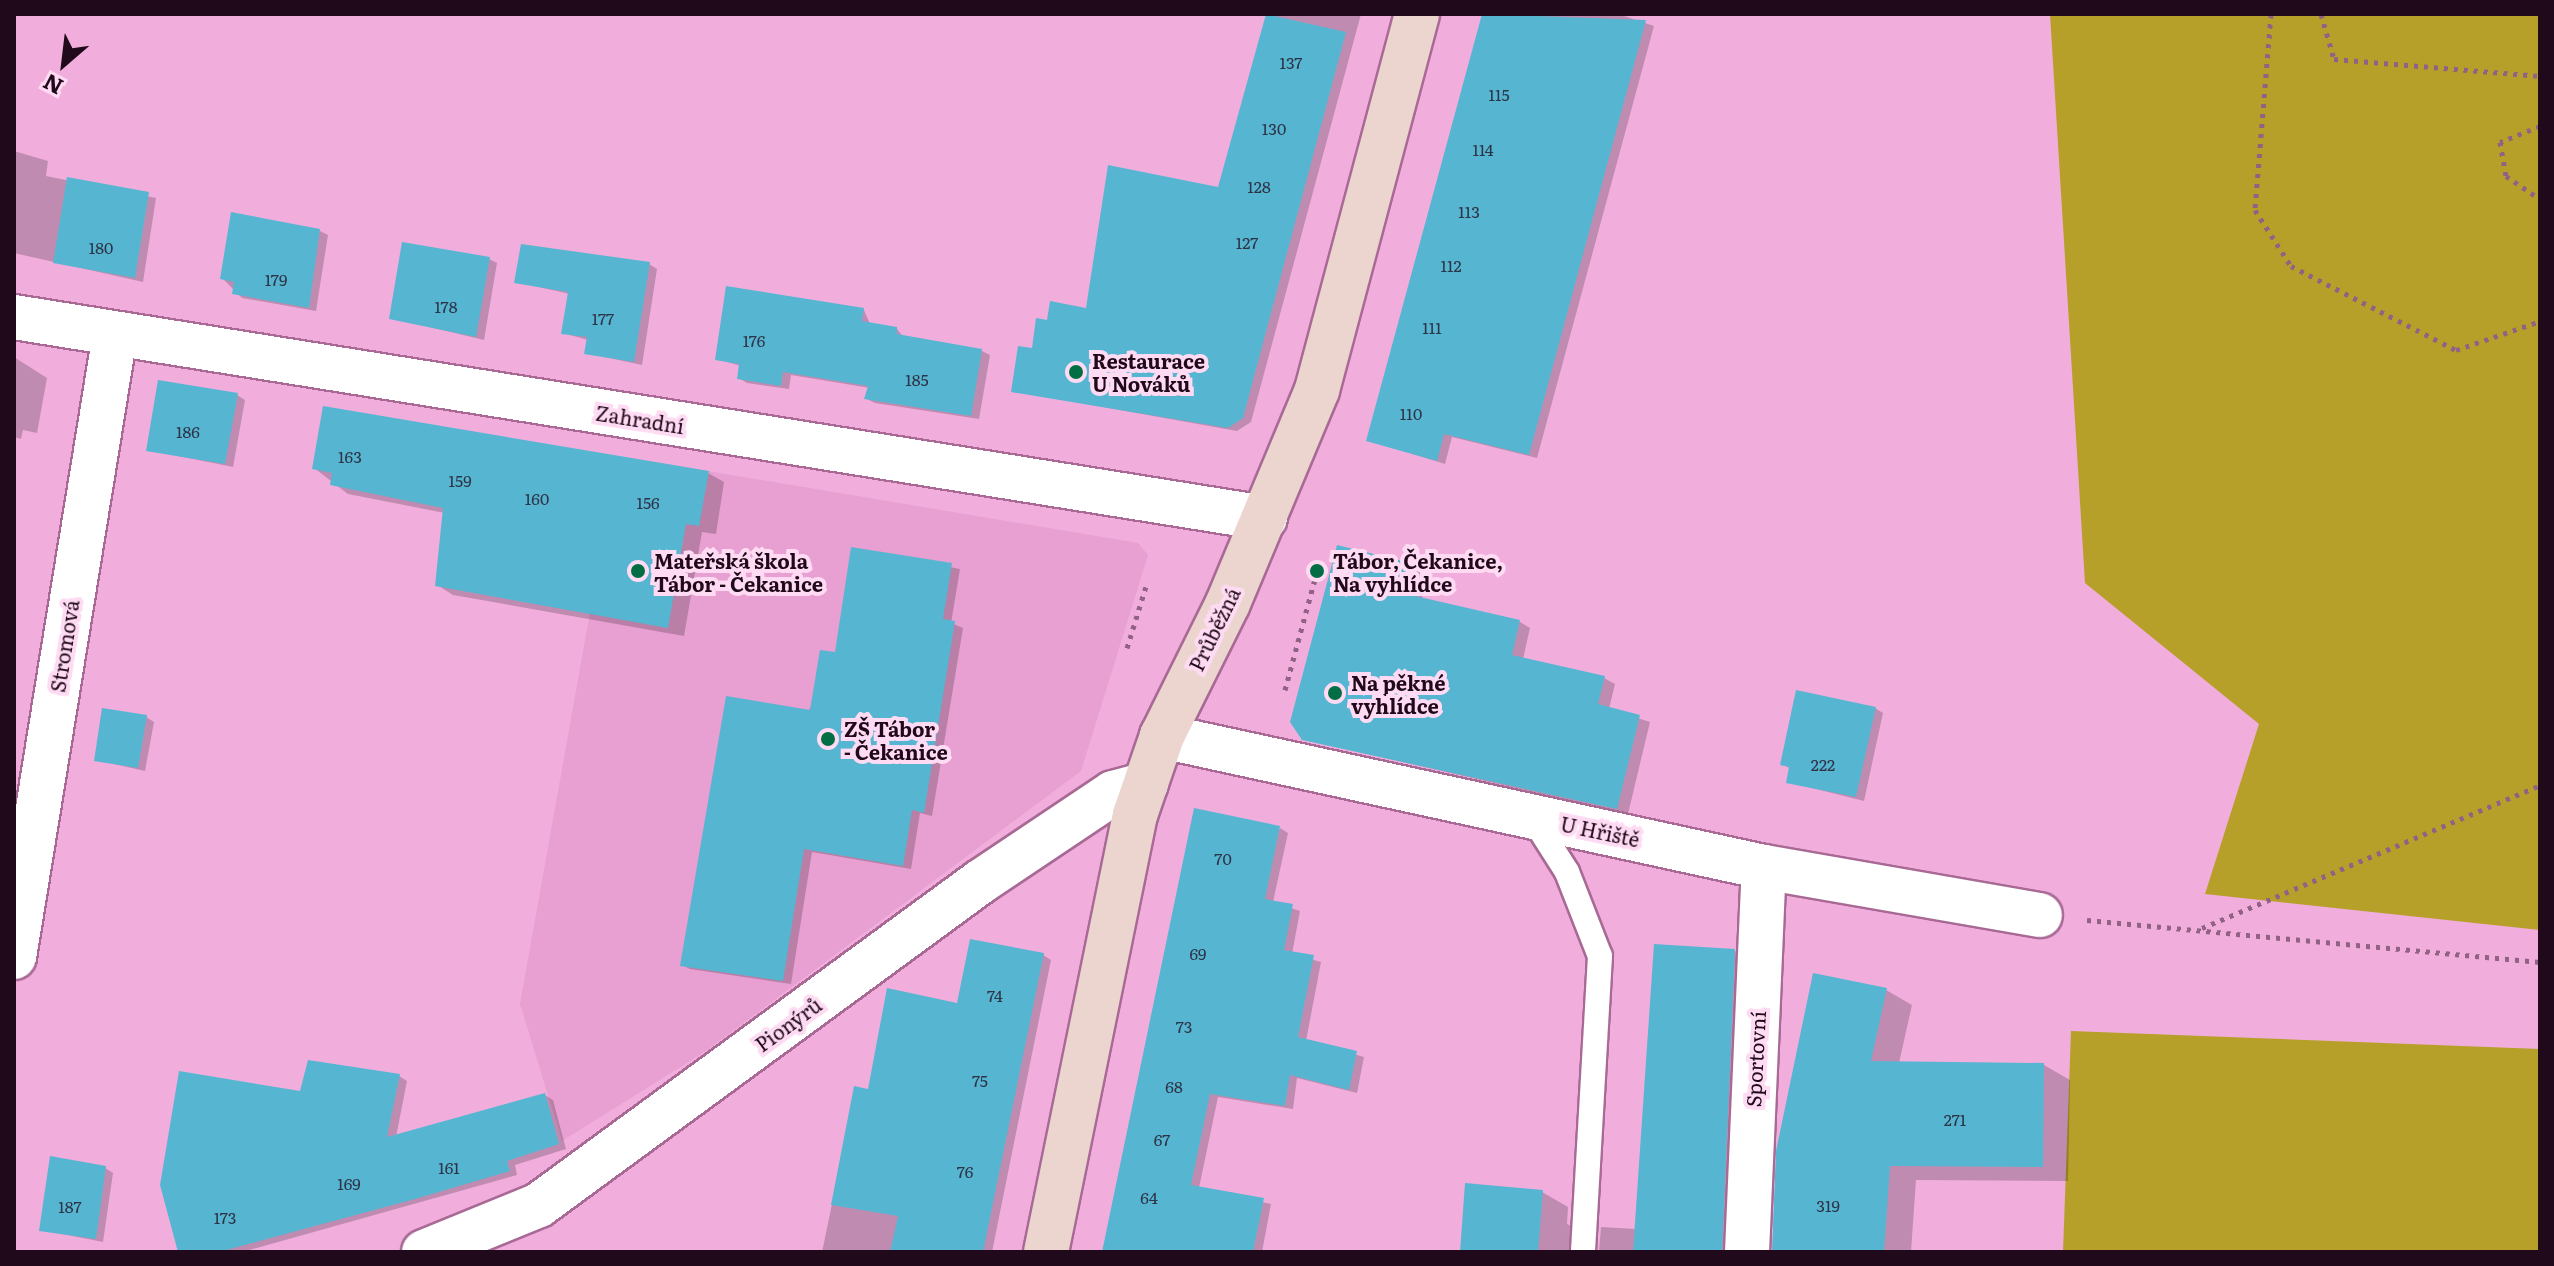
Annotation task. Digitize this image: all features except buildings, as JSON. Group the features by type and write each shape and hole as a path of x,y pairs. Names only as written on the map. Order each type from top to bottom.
{"main road":[{"name":"Průběžná","path":"1046,1252 1146,784 1162,736 1265,518 1317,390 1417,14"}],"street":[{"name":"Zahradní","path":"14,317 1265,518"},
{"name":"Stromová","path":"14,957 115,334"},
{"name":"U Hřiště","path":"1162,736 1764,867 2040,915"},
{"name":"Pionýrů","path":"424,1252 539,1205 1050,834 1113,793 1146,784"},
{"name":"Sportovní","path":"1747,1252 1764,867"}],"lane":[{"path":"1532,817 1567,872 1600,956 1583,1252"}],"path":[{"path":"2271,14 2255,210 2291,266 2456,350 2540,321"},
{"path":"2321,14 2334,59 2540,76"},
{"path":"2540,126 2500,142 2506,176 2540,199"},
{"path":"1285,690 1317,571"},
{"path":"1127,648 1147,583"},
{"path":"2198,930 2540,785"},
{"path":"2040,915 2540,962"}],"shaded area":[{"path":"2050,14 2540,14 2540,930 2205,894 2259,724 2085,583"},
{"path":"618,456 1138,543 1148,555 1081,771 706,1051 562,1141 520,1004"},
{"path":"2071,1031 2540,1049 2540,1252 2063,1252"}],"place":[{"name":"Restaurace U Nováků","path":"1076,372"},
{"name":"Mateřská škola Tábor - Čekanice","path":"638,571"},
{"name":"Tábor, Čekanice, Na vyhlídce","path":"1317,571"},
{"name":"Na pěkné vyhlídce","path":"1335,693"},
{"name":"ZŠ Tábor - Čekanice","path":"828,739"}]}
